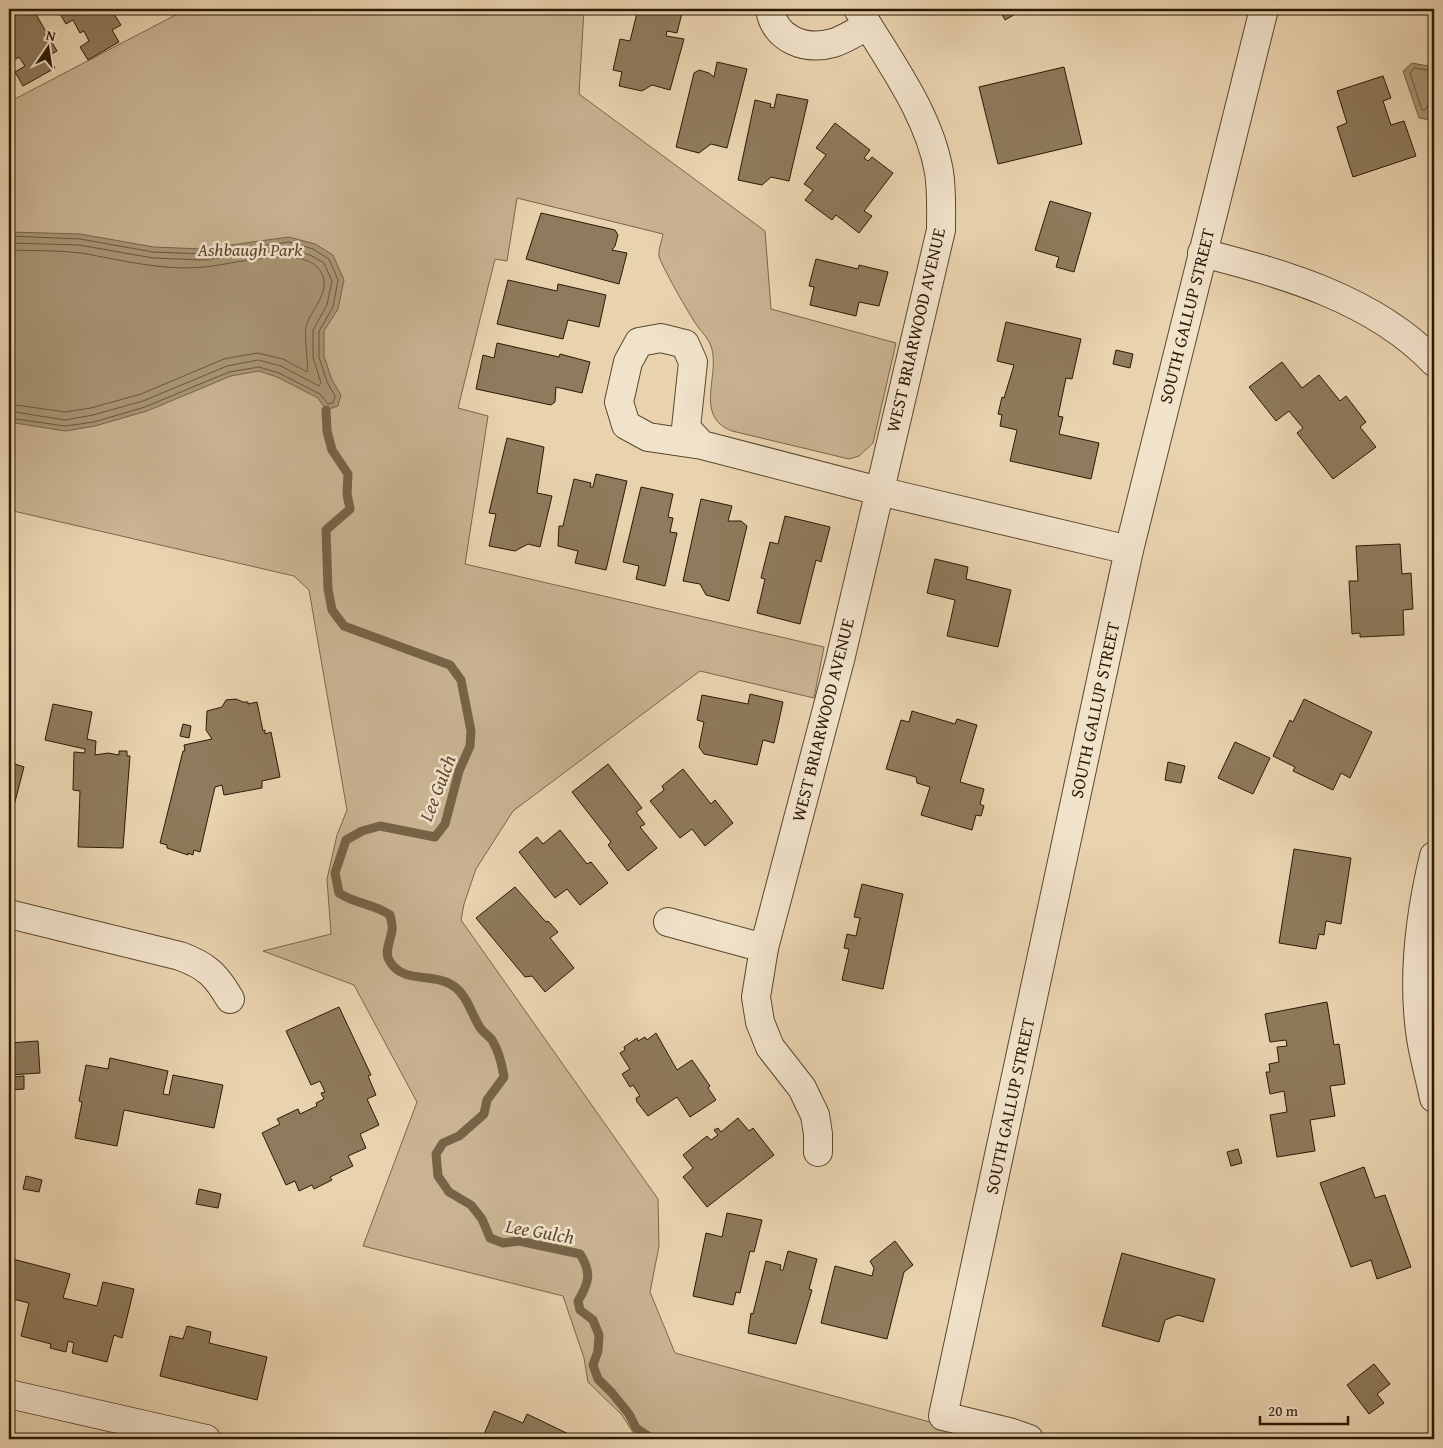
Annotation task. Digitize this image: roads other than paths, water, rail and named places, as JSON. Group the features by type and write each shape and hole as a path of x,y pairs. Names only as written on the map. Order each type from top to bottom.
{"street":[{"path":"770,9 772,20 785,37 803,45 833,43 863,17"},
{"name":"SOUTH GALLUP STREET","path":"1029,1439 1009,1432 944,1416 1129,550 1264,9"},
{"name":"WEST BRIARWOOD AVENUE","path":"818,1152 818,1134 814,1115 802,1088 770,1047 760,1022 756,997 764,948 840,660 940,230 939,172 927,131 917,109 863,17"},
{"path":"1202,253 1258,267 1304,283 1361,308 1406,335 1434,362"},
{"path":"702,445 879,491 1129,550"},
{"path":"1434,856 1424,912 1417,976 1421,1038 1434,1098"},
{"path":"9,914 180,956 199,963 218,979 230,1000"},
{"path":"668,922 764,948"},
{"path":"9,1394 206,1439"}],"water":[{"path":"1412,63 1434,67 1434,93 1430,120 1419,118 1403,71"},
{"path":"9,232 80,234 154,247 202,249 289,237 315,244 333,255 344,280 338,309 324,331 324,356 332,380 341,395 338,406 326,410 318,398 277,377 259,371 231,376 147,411 95,426 65,431 9,422"}],"waterway":[{"name":"Lee Gulch","path":"326,410 327,431 332,450 348,474 347,494 350,509 326,530 328,589 332,610 344,626 450,665 461,680 471,731 470,746 459,771 445,824 435,837 380,826 362,831 346,840 335,873 339,893 352,900 378,908 390,915 392,928 387,953 389,960 395,968 411,976 447,982 455,987 467,1001 481,1029 494,1044 500,1058 504,1077 487,1100 484,1114 459,1136 443,1143 436,1154 438,1176 449,1192 471,1205 482,1219 490,1238 503,1243 519,1241 580,1254 588,1272 588,1278 585,1289 578,1301 580,1310 593,1320 599,1335 598,1351 593,1365 598,1379 629,1414 636,1428 648,1436 649,1439"}],"park label":[{"name":"Ashbaugh Park","path":"250,250"}]}
